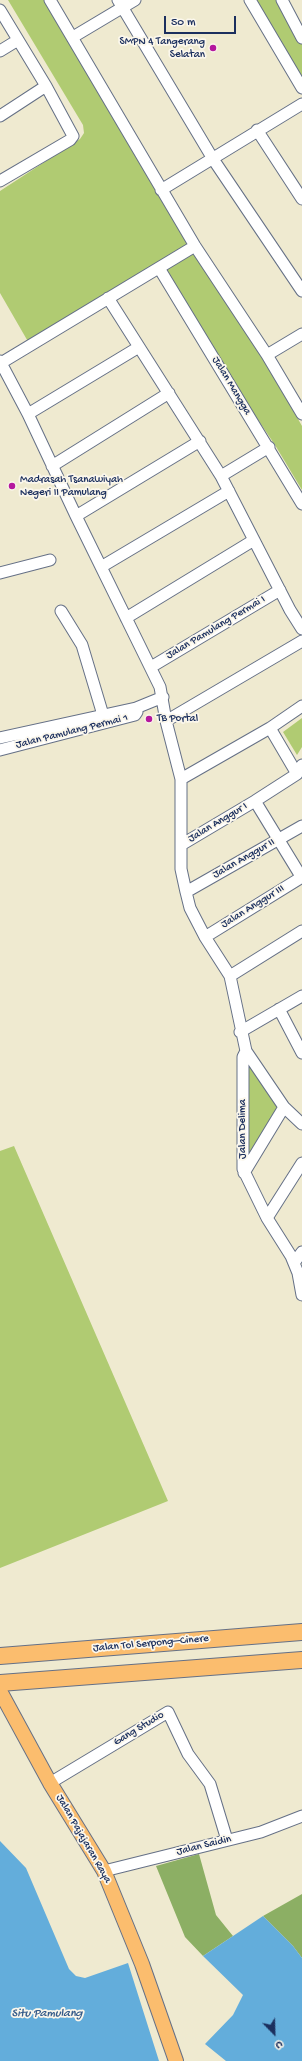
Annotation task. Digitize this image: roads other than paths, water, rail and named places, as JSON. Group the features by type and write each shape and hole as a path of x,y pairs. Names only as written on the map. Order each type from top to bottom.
{"highway":[{"name":"Jalan Tol Serpong–Cinere","path":"0,1656 302,1632"},
{"path":"0,1683 302,1660"}],"main road":[{"name":"Jalan Pajajaran Raya","path":"0,1691 50,1783 104,1871 142,1964 176,2061"}],"street":[{"path":"50,0 194,246 268,355 302,414"},
{"path":"73,37 121,4 135,0"},
{"path":"250,0 302,88"},
{"path":"282,0 302,38"},
{"path":"121,4 213,158 302,292"},
{"path":"0,10 46,86 73,136 70,140 0,181"},
{"path":"0,51 18,40"},
{"path":"0,116 46,86"},
{"path":"161,190 257,130 302,104"},
{"path":"257,130 302,199"},
{"path":"194,246 1,362 28,414 160,687 163,697 166,721 181,779 181,869 190,908 205,937 230,976 302,931"},
{"name":"Jalan Mangga","path":"159,268 269,447 302,504"},
{"path":"108,298 221,476 280,590 302,628"},
{"path":"268,355 302,334"},
{"path":"28,414 139,347"},
{"path":"52,466 169,393"},
{"path":"76,516 200,441"},
{"path":"221,476 269,447"},
{"path":"101,567 229,491"},
{"path":"126,618 254,540"},
{"path":"0,573 50,560"},
{"name":"Jalan Pamulang Permai I","path":"151,667 280,590"},
{"path":"61,611 82,644 103,715"},
{"path":"166,721 302,641"},
{"path":"0,738 23,739 103,715 136,708 163,697"},
{"path":"181,779 270,728 302,706"},
{"name":"Jalan Pamulang Permai 1","path":"0,750 23,739 135,715 137,713 136,708"},
{"path":"270,728 300,769"},
{"name":"Jalan Anggur I","path":"181,845 255,801 300,769"},
{"name":"Jalan Anggur I","path":"255,801 302,877"},
{"name":"Jalan Anggur II","path":"186,892 302,826"},
{"name":"Jalan Anggur III","path":"205,937 302,877"},
{"name":"Jalan Delima","path":"230,976 240,1032 246,1051 243,1057 242,1166 244,1174 267,1218 294,1263 302,1294"},
{"path":"240,1032 302,996"},
{"path":"279,1009 302,1053"},
{"path":"246,1051 284,1107 302,1124"},
{"path":"244,1174 284,1107"},
{"path":"267,1218 302,1163"},
{"path":"294,1263 302,1252"},
{"name":"Gang Studio","path":"50,1783 168,1712 188,1754 210,1784 227,1840"},
{"name":"Jalan Saidin","path":"104,1871 261,1832 302,1816"}],"water":[{"name":"Situ Pamulang","path":"0,1841 26,1868 69,1969 76,1976 85,1978 128,1963 159,2061 0,2061"},
{"path":"263,1916 293,1946 302,1958 302,2061 226,2061 205,2044 233,2015 243,1995 203,1956"}],"place":[{"name":"SMPN 4 Tangerang Selatan","path":"213,48"},
{"name":"Madrasah Tsanawiyah Negeri II Pamulang","path":"12,486"},
{"name":"TB Portal","path":"149,719"}]}
